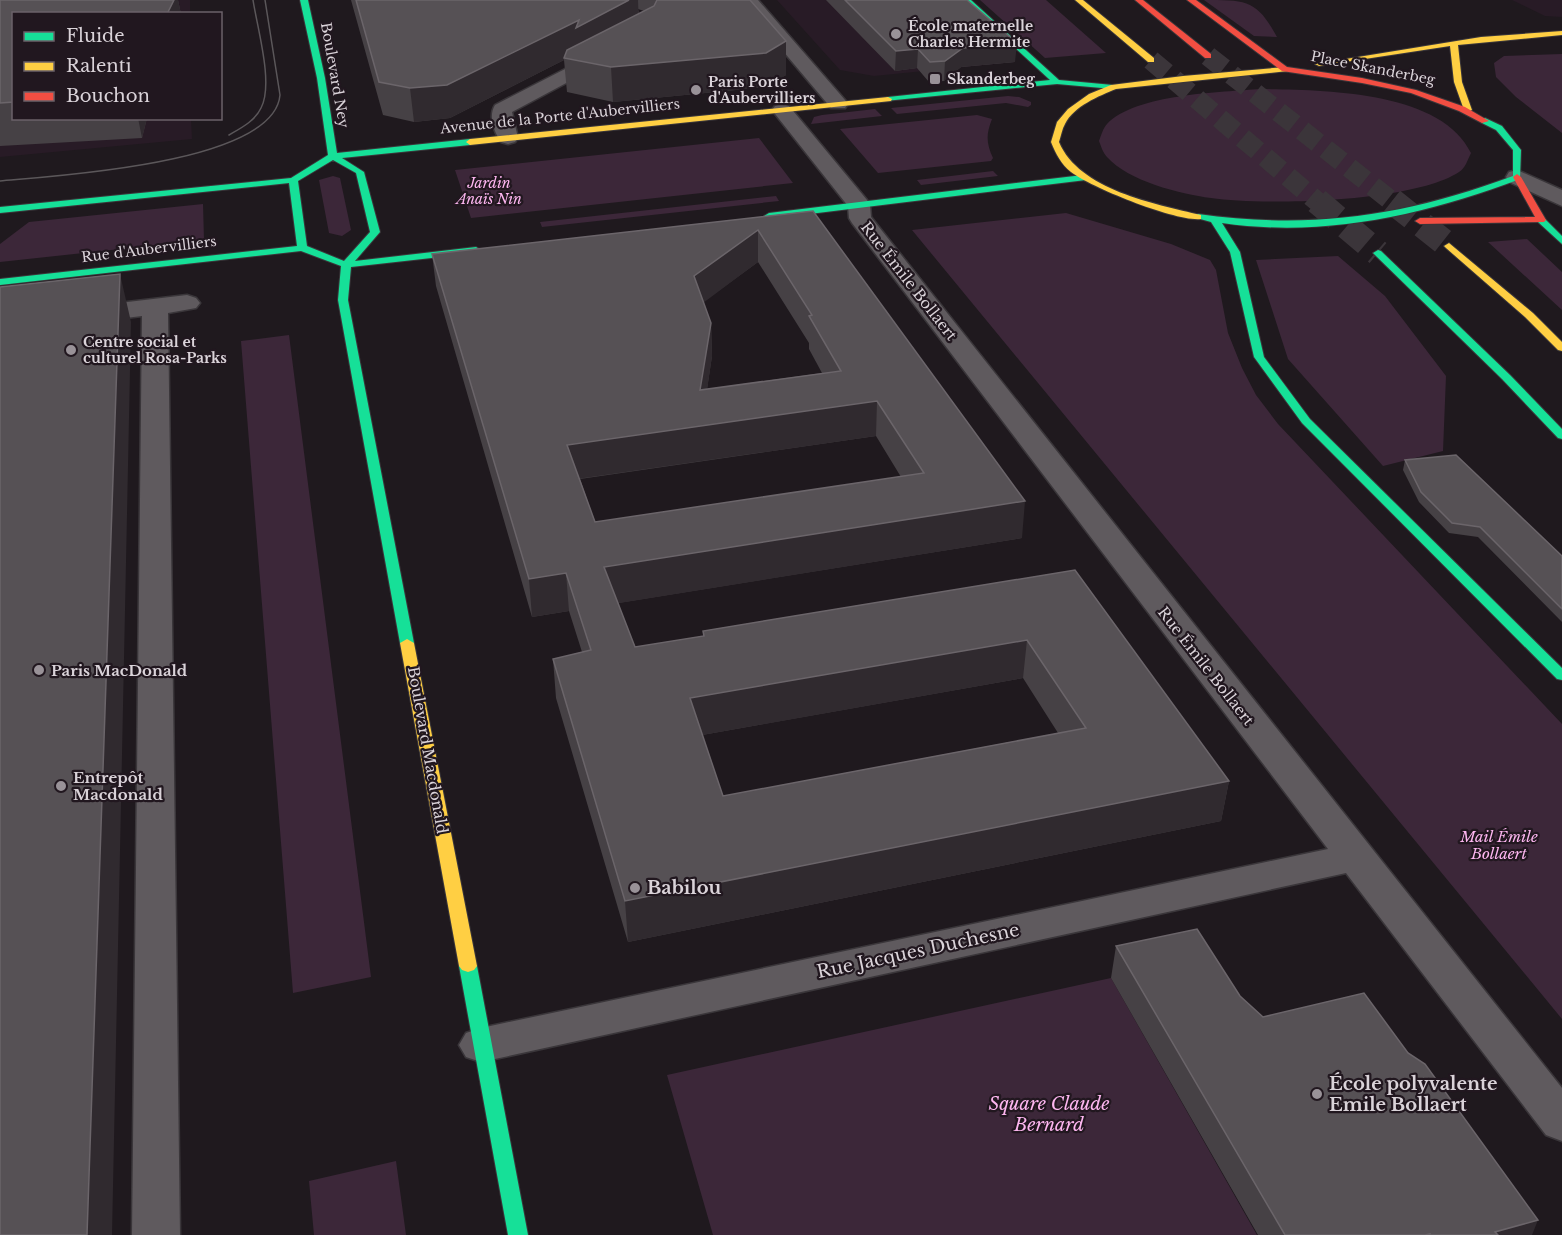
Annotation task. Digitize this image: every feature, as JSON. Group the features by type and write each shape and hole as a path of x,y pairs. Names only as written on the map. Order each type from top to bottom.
{"main road":[{"name":"Boulevard Ney","path":"304,0 321,78 333,156"},
{"path":"967,0 1083,103"},
{"path":"1079,0 1151,60"},
{"path":"1139,0 1208,56"},
{"path":"1191,0 1285,69 1519,34 1562,33"},
{"path":"1454,44 1458,82 1468,110"},
{"name":"Place Skanderbeg","path":"1285,69 1399,88 1440,98 1468,110 1500,131 1514,145 1521,160 1517,177 1485,191 1436,206 1370,220 1323,224 1265,224 1215,220 1116,193 1083,178 1063,160 1055,144 1058,127 1066,115 1113,87 1172,79 1285,69"},
{"name":"Avenue de la Porte d'Aubervilliers","path":"333,156 1057,82 1113,87"},
{"path":"0,210 293,180 333,156 360,172 375,232 346,265"},
{"path":"1517,177 1552,218 1562,242"},
{"path":"751,218 1083,178"},
{"path":"293,180 302,248 346,265 492,248"},
{"path":"1370,220 1503,222 1552,218"},
{"path":"1215,220 1236,252 1260,357 1306,421 1562,676"},
{"path":"1449,246 1529,315 1562,348"},
{"name":"Rue d'Aubervilliers","path":"0,282 302,248"},
{"path":"1378,253 1506,376 1562,436"},
{"name":"Boulevard Macdonald","path":"346,265 343,300 518,1235"}],"street":[{"path":"749,0 838,104"},
{"path":"508,138 501,119 502,109 627,43"},
{"name":"Rue Émile Bollaert","path":"782,110 859,205 860,218 875,238 1562,1122"},
{"path":"1517,177 1562,199"},
{"path":"0,325 171,305 156,1235"},
{"name":"Rue Jacques Duchesne","path":"481,1045 1355,857"}],"shaded area":[{"path":"0,0 190,0 190,12 12,12 12,120 191,120 192,139 0,157"},
{"name":"École maternelle Charles Hermite","path":"777,0 944,0 1015,62 874,76 840,70"},
{"path":"1512,0 1562,0 1562,17 1545,16"}],"green space":[{"path":"980,0 1046,0 1106,53 1045,58"},
{"path":"1204,0 1241,2 1249,5 1263,16 1277,37 1254,36"},
{"path":"1562,54 1562,133 1516,97 1496,77 1494,63 1504,56"},
{"path":"1261,89 1346,93 1407,105 1434,117 1456,132 1471,153 1461,171 1438,182 1409,190 1375,196 1267,202 1211,198 1155,185 1116,165 1106,155 1099,141 1107,124 1120,114 1137,106 1180,96"},
{"path":"1008,96 1019,97 1031,102 1031,105 1028,107 1006,103 897,114 891,108"},
{"path":"875,109 882,116 811,124 814,117 822,115"},
{"path":"977,115 992,119 988,138 993,158 991,161 878,173 840,129"},
{"name":"Jardin Anaïs Nin","path":"759,138 793,183 471,218 455,170"},
{"path":"993,171 998,176 921,185 917,180"},
{"path":"333,176 340,178 351,230 342,236 329,233 319,180"},
{"path":"776,196 779,201 542,227 540,222"},
{"path":"203,204 204,240 0,262 0,244 29,222"},
{"name":"Mail Émile Bollaert","path":"1066,213 1171,244 1210,260 1216,270 1228,333 1242,368 1256,395 1278,424 1562,724 1562,1019 912,230"},
{"path":"1527,239 1562,272 1562,310 1488,242"},
{"path":"1338,256 1385,296 1446,376 1443,451 1383,466 1288,359 1256,260"},
{"path":"289,335 371,977 293,993 241,341"},
{"name":"Square Claude Bernard","path":"1111,978 1257,1235 713,1235 667,1075"},
{"path":"396,1161 406,1235 314,1235 309,1181"}],"building":[{"path":"0,0 174,0 168,12 12,12 12,102 0,103"},
{"path":"356,0 629,0 576,28 579,20 447,85 410,88 379,82"},
{"path":"657,0 750,0 786,41 766,53 611,67 564,58 567,50 654,6"},
{"path":"845,0 967,0 1017,43 963,48 945,61 930,62 918,49 896,51"},
{"path":"813,211 1025,501 604,567 635,647 704,636 703,631 1075,570 1229,781 625,901 553,659 591,650 566,573 529,579 432,254","holes":["758,230 812,315 809,316 841,371 700,390 711,323 694,276","877,401 924,473 595,522 567,445","1027,640 1086,728 723,796 690,698"]},
{"name":"Entrepôt Macdonald","path":"120,274 87,1235 0,1235 0,287"},
{"path":"1456,455 1562,556 1562,609 1480,527 1452,523 1421,492 1405,460"},
{"name":"École polyvalente Emile Bollaert","path":"1197,929 1240,996 1263,1017 1364,993 1408,1053 1425,1064 1538,1220 1495,1232 1498,1235 1285,1235 1116,946"}],"tunnel":[{"path":"1208,56 1394,203"},
{"path":"1151,60 1319,203"},
{"path":"1317,201 1378,253"},
{"path":"1392,201 1449,246"}],"tram line":[{"path":"229,135 255,117 265,98 265,70 253,0"},
{"path":"0,181 111,170 158,162 203,151 241,137 268,118 280,95 265,0"}],"traffic: fast":[{"path":"304,0 321,78 333,156"},
{"path":"967,0 1057,82"},
{"path":"888,99 1057,82 1113,87"},
{"path":"1198,217 1239,223 1279,225 1360,220 1440,203 1517,177 1517,150 1499,128 1485,121"},
{"path":"470,142 333,156 293,180 302,248 346,265 476,250"},
{"path":"333,156 360,172 375,232 346,265 343,300 407,643"},
{"path":"769,216 1083,178"},
{"path":"0,210 293,180"},
{"path":"1215,220 1235,252 1259,357 1306,421 1562,676"},
{"path":"1541,220 1562,241"},
{"path":"0,282 302,248"},
{"path":"1378,253 1506,377 1562,436"},
{"path":"468,966 518,1235"}],"traffic: slow":[{"path":"1079,0 1151,60"},
{"path":"1319,64 1481,39 1562,33"},
{"path":"1454,44 1458,82 1468,110"},
{"path":"1198,217 1125,196 1088,180 1073,170 1063,159 1055,142 1061,122 1071,111 1092,96 1114,87 1285,69"},
{"path":"470,142 888,99"},
{"path":"1449,246 1529,315 1562,348"},
{"path":"407,643 468,966"}],"traffic: jam":[{"path":"1139,0 1208,56"},
{"path":"1191,0 1285,69"},
{"path":"1285,69 1388,85 1438,99 1485,121"},
{"path":"1420,221 1541,220 1517,177"}],"place":[{"name":"École maternelle Charles Hermite","path":"896,34"},
{"name":"Skanderbeg","path":"935,79"},
{"name":"Paris Porte d'Aubervilliers","path":"696,90"},
{"name":"Centre social et culturel Rosa-Parks","path":"71,350"},
{"name":"Paris MacDonald","path":"39,670"},
{"name":"Entrepôt Macdonald","path":"61,786"},
{"name":"Babilou","path":"635,888"},
{"name":"École polyvalente Emile Bollaert","path":"1317,1094"}]}
